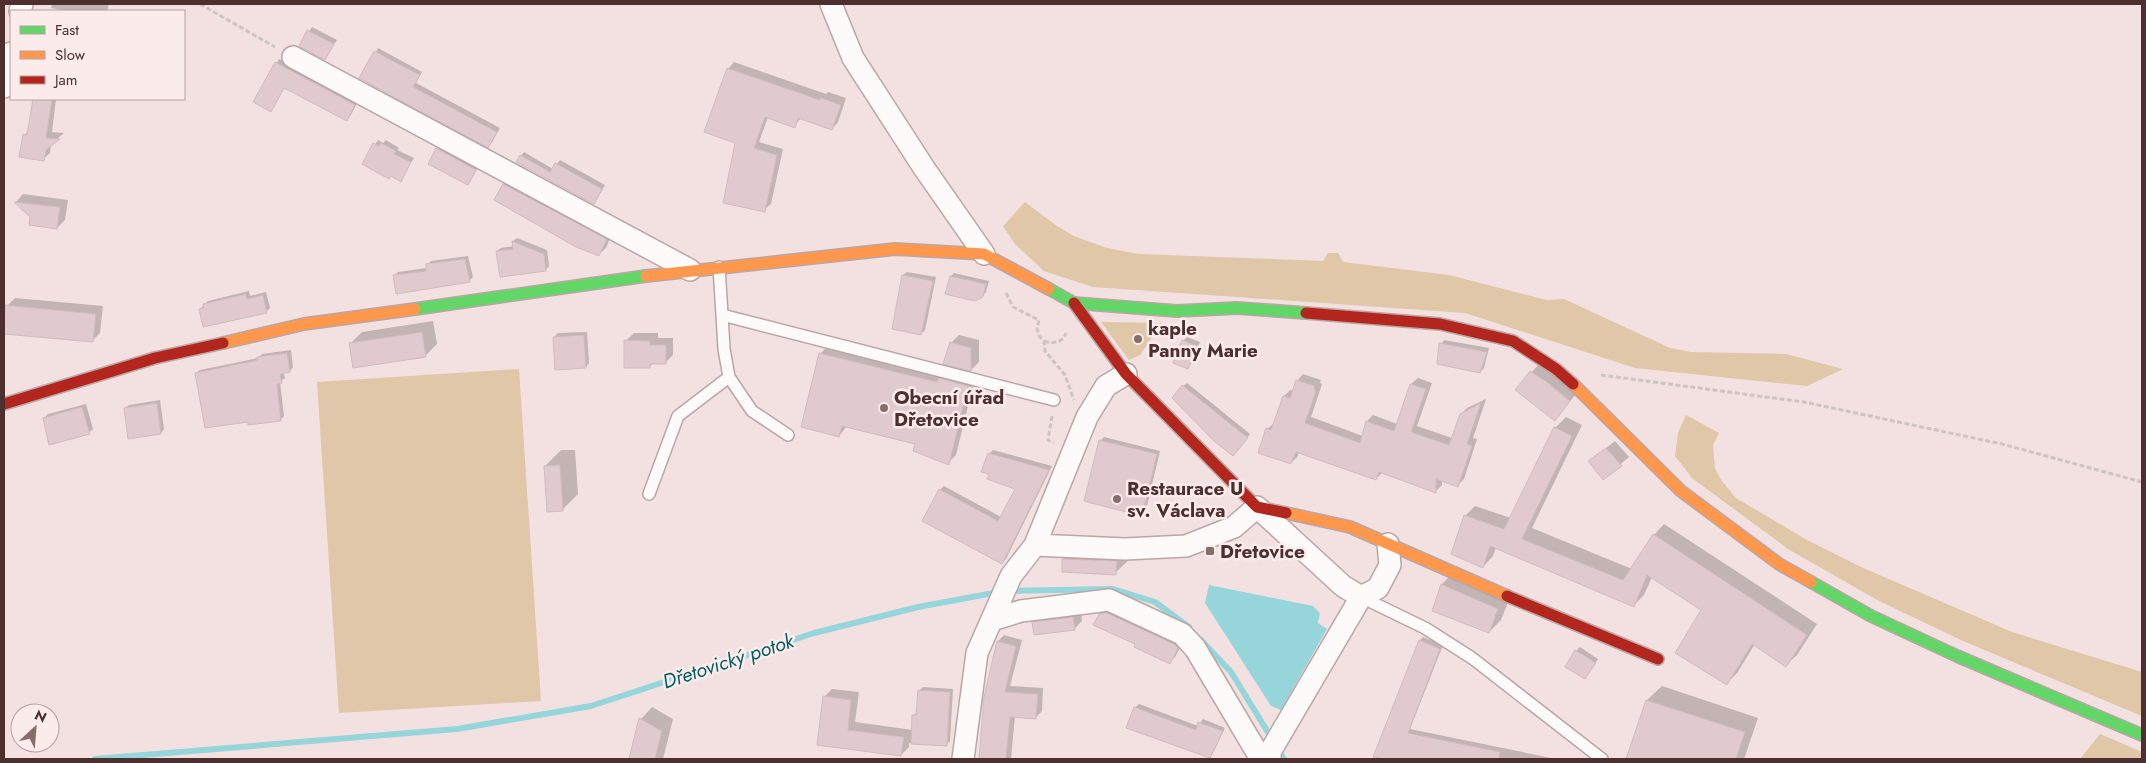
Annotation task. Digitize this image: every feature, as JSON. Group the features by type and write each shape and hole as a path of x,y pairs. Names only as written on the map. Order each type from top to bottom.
{"main road":[{"path":"4,404 155,358 304,324 690,270 895,248 984,254 1074,304 1126,374 1258,507 1350,527 1658,659"},
{"path":"1074,304 1177,312 1236,308 1440,324 1513,341 1556,369 1582,391 1680,491 1779,564 1871,616 1974,663 2142,735"}],"street":[{"path":"831,4 854,58 924,168 984,254"},
{"path":"293,57 690,270"},
{"path":"4,88 10,58"},
{"path":"963,759 977,653 1011,576 1035,545 1087,417 1106,386 1126,374"},
{"path":"1035,545 1125,549 1186,546 1234,528 1258,507 1343,586 1361,597"},
{"path":"1270,759 1270,752 1361,597 1378,588 1390,565 1388,544"},
{"path":"996,611 1021,611 1109,600 1182,634 1195,648 1261,759"}],"lane":[{"path":"719,267 724,349 729,377 752,411 788,435"},
{"path":"722,315 1054,400"},
{"path":"649,494 678,416 729,377"},
{"path":"1361,597 1426,628 1472,658 1602,759"}],"path":[{"path":"200,4 293,57"},
{"path":"1002,285 1013,307 1039,320"},
{"path":"1044,315 1039,320 1037,328 1039,336 1051,344 1064,338 1067,332 1067,324"},
{"path":"1044,341 1045,352 1065,375 1074,400 1074,411 1087,417"},
{"path":"1594,374 1804,402 2002,444 2142,482"},
{"path":"1054,400 1048,440 1061,446"}],"shaded area":[{"path":"1025,202 1074,236 1107,248 1139,254 1323,261 1328,253 1338,253 1343,262 1449,275 1547,300 1564,299 1670,348 1691,352 1786,354 1843,369 1807,386 1635,368 1465,313 1093,287 1044,271 1015,244 1003,226"},
{"path":"1101,322 1162,323 1140,355 1129,360"},
{"path":"519,369 541,701 339,713 317,382"},
{"path":"1686,415 1719,433 1713,445 1715,468 1721,480 1736,498 1807,540 1861,567 2012,632 2142,672 2142,716 1963,641 1879,601 1788,549 1692,478 1675,456 1678,433"},
{"path":"2100,734 2142,752 2142,759 2080,759"}],"water":[{"path":"1209,585 1313,606 1320,613 1318,623 1327,629 1281,710 1271,706 1205,603"}],"building":[{"path":"307,30 334,44 325,60 299,46"},
{"path":"374,51 420,75 413,87 497,132 488,148 359,78"},
{"path":"275,62 355,105 347,121 284,88 271,112 253,102"},
{"path":"727,68 820,100 821,98 841,105 832,130 798,118 795,128 765,117 754,148 777,155 765,212 723,203 735,143 704,132"},
{"path":"33,100 52,100 46,138 60,139 46,150 44,161 19,157 23,134 27,135"},
{"path":"373,143 379,146 381,143 396,151 394,154 411,162 401,182 391,176 389,179 362,164"},
{"path":"436,148 476,170 468,185 428,164"},
{"path":"520,155 550,172 555,163 602,189 594,204 516,162"},
{"path":"503,184 607,239 599,256 576,247 494,200"},
{"path":"14,202 60,207 57,229 29,225 30,217"},
{"path":"512,241 544,254 546,271 500,277 496,251 513,249"},
{"path":"465,259 470,282 396,294 393,275 426,271 426,264"},
{"path":"902,275 933,281 921,335 892,329"},
{"path":"950,276 986,284 983,297 975,301 945,294"},
{"path":"246,294 247,299 263,295 267,313 203,327 199,309 204,308 203,304"},
{"path":"5,305 96,314 93,342 4,334"},
{"path":"422,332 426,357 353,368 349,343"},
{"path":"584,335 586,368 555,370 553,337"},
{"path":"624,340 650,341 650,345 666,345 666,364 650,364 650,368 624,368"},
{"path":"1182,340 1197,346 1188,369 1173,363"},
{"path":"950,342 971,348 971,371 943,364"},
{"path":"1439,343 1487,352 1480,373 1437,364"},
{"path":"287,353 290,372 280,374 282,383 277,384 281,421 248,425 248,422 205,428 195,373 258,360 257,357"},
{"name":"Obecní úřad Dřetovice","path":"819,353 937,382 939,378 968,386 949,465 913,451 915,444 842,426 839,437 801,427"},
{"path":"1530,371 1570,401 1555,421 1515,390"},
{"path":"1296,380 1315,386 1314,390 1316,391 1305,423 1360,443 1366,421 1394,431 1410,384 1426,389 1411,432 1449,445 1460,414 1481,403 1467,444 1472,446 1458,487 1436,479 1436,493 1379,472 1376,480 1296,452 1291,464 1258,453 1266,428 1271,430 1283,396 1290,398"},
{"path":"1182,385 1248,438 1233,456 1214,441 1172,398"},
{"path":"157,403 161,434 128,439 124,408"},
{"path":"82,407 90,434 49,445 43,418"},
{"path":"1554,427 1572,436 1522,539 1623,580 1653,534 1807,635 1786,667 1752,644 1727,685 1675,653 1701,610 1647,575 1634,607 1490,546 1483,568 1451,554 1464,515 1504,529"},
{"path":"1099,440 1157,454 1142,516 1084,501"},
{"path":"1606,448 1622,466 1603,480 1588,461"},
{"path":"988,453 1049,470 1002,564 922,521 939,489 998,521 1015,489 987,479 989,474 981,472"},
{"path":"560,465 563,511 547,512 544,466"},
{"path":"1062,559 1117,561 1116,575 1062,572"},
{"path":"1441,584 1498,609 1489,633 1432,611"},
{"path":"1107,613 1174,644 1178,648 1170,664 1134,647 1135,644 1093,625 1099,614"},
{"path":"1073,617 1075,630 1034,635 1032,622"},
{"path":"1419,640 1440,649 1408,733 1500,752 1499,759 1386,759 1373,757"},
{"path":"997,641 1016,646 1005,692 1038,694 1036,719 1010,717 1006,759 979,759 984,697"},
{"path":"1575,650 1596,663 1585,679 1565,667"},
{"path":"918,690 950,692 947,746 911,744 912,715 916,715"},
{"path":"823,696 851,700 848,730 904,737 901,756 817,745"},
{"path":"1646,700 1745,732 1736,759 1626,759"},
{"path":"1134,707 1196,730 1198,722 1223,731 1210,758 1126,728"},
{"path":"639,718 662,731 655,759 629,759"}],"waterway":[{"name":"Dřetovický potok","path":"1009,591 1113,589 1155,602 1189,627"},
{"name":"Dřetovický potok","path":"95,759 457,729 591,706 814,633 918,607 999,592"},
{"name":"Dřetovický potok","path":"1201,640 1231,672 1272,739"},
{"name":"Dřetovický potok","path":"1277,748 1284,759"}],"traffic: fast":[{"path":"415,309 646,276"},
{"path":"1049,289 1074,303 1177,311 1237,308 1306,313"},
{"path":"1811,582 1871,616 1957,656 2142,735"}],"traffic: slow":[{"path":"646,276 895,249 984,254 1049,289"},
{"path":"223,343 304,324 415,309"},
{"path":"1573,384 1681,491 1779,564 1811,582"},
{"path":"1286,513 1350,527 1507,596"}],"traffic: jam":[{"path":"1074,303 1126,374 1257,507 1286,513"},
{"path":"1306,313 1440,324 1513,341 1556,369 1573,384"},
{"path":"4,404 155,358 223,343"},
{"path":"1507,596 1658,659"}],"place":[{"name":"kaple Panny Marie","path":"1138,339"},
{"name":"Obecní úřad Dřetovice","path":"884,408"},
{"name":"Restaurace U sv. Václava","path":"1117,499"},
{"name":"Dřetovice","path":"1210,551"}]}
